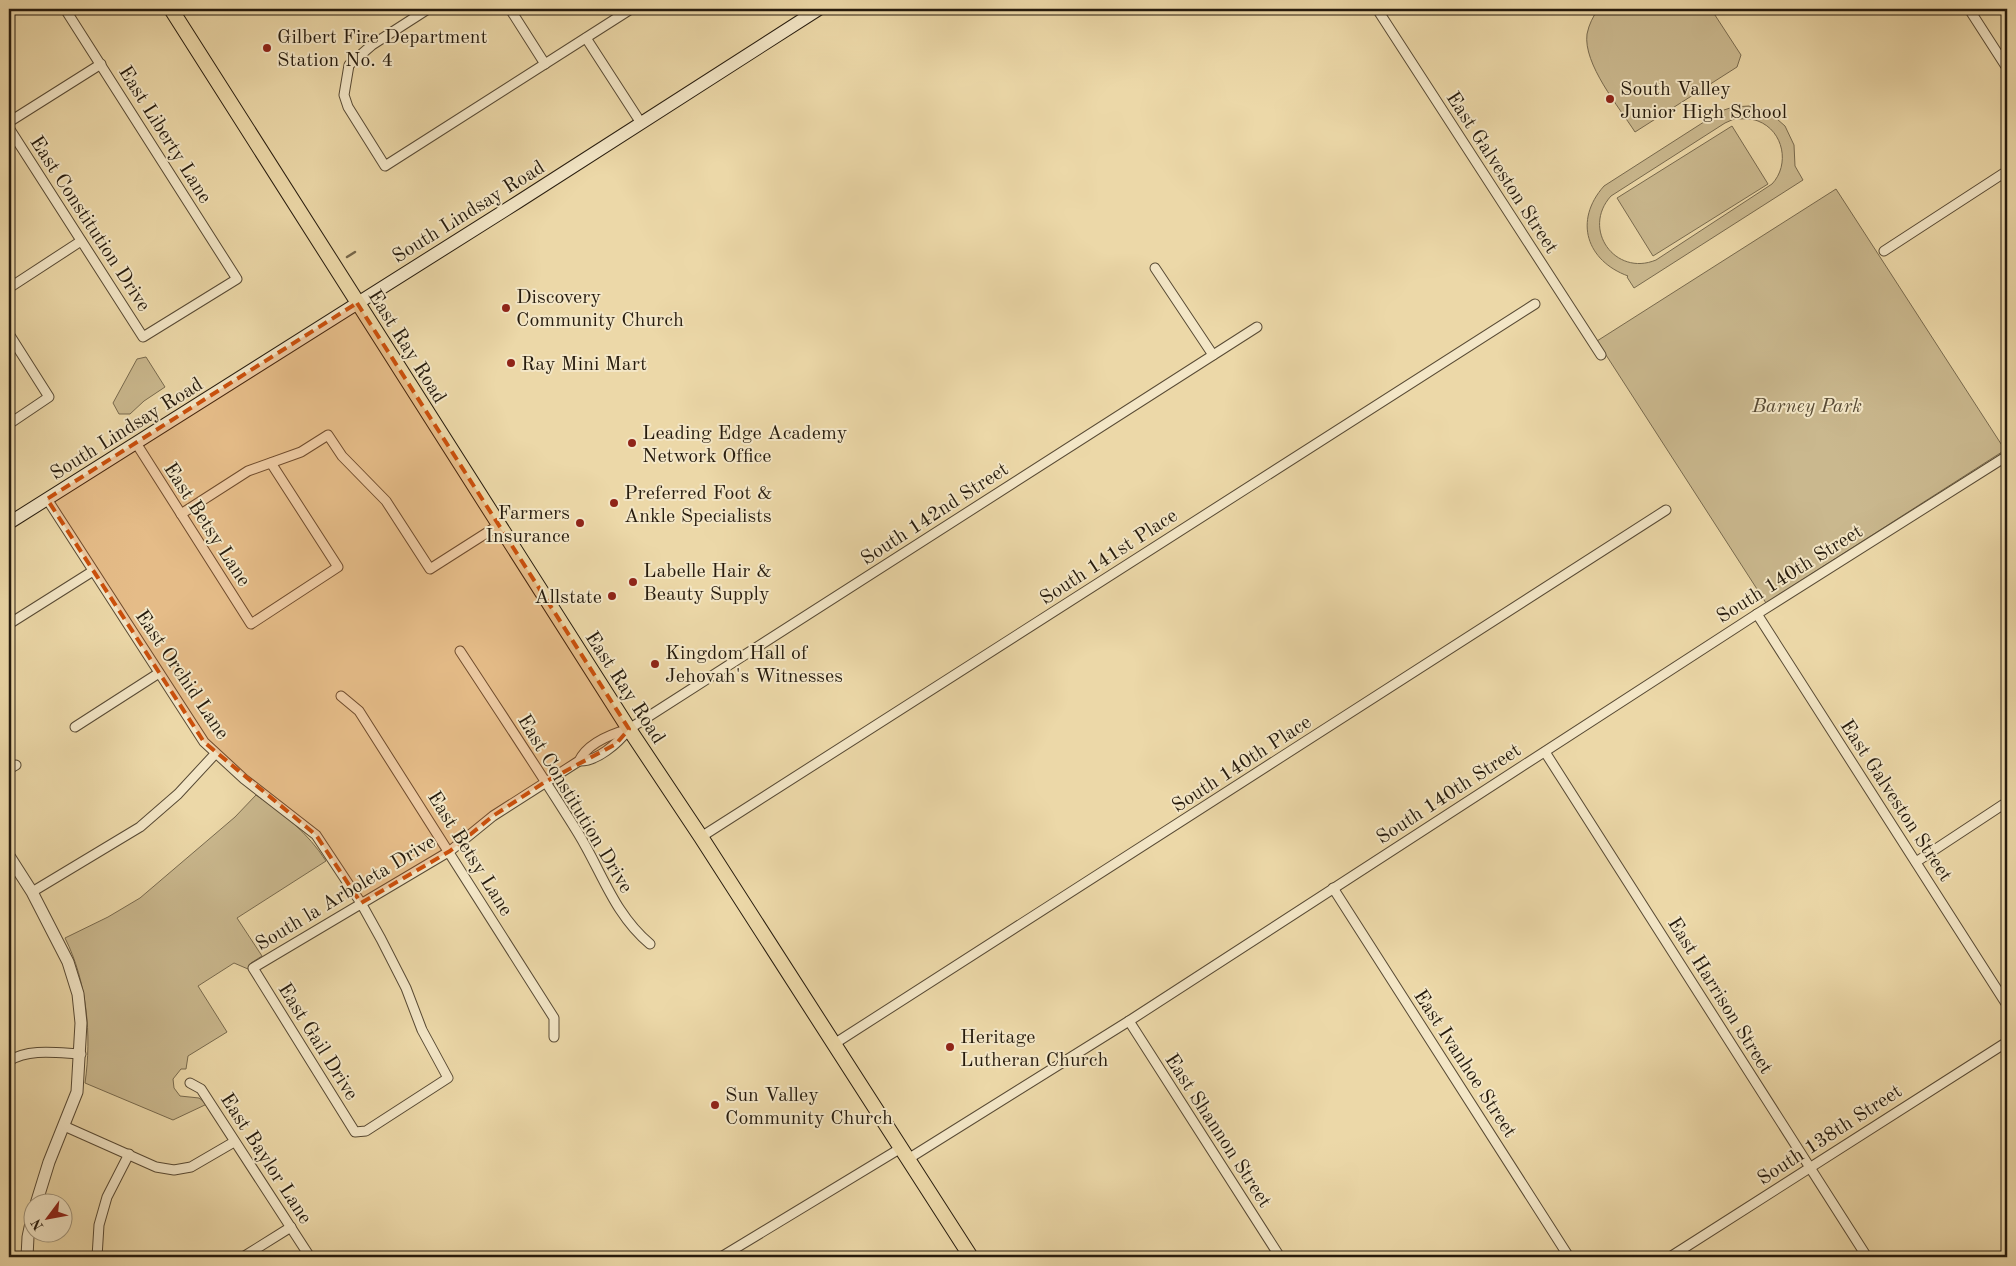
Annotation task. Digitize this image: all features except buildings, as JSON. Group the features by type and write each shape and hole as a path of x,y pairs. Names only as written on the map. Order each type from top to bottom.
{"main road":[{"name":"East Ray Road","path":"171,9 629,729 701,837 971,1257"},
{"name":"South Lindsay Road","path":"9,523 819,9"}],"street":[{"name":"East Liberty Lane","path":"65,9 237,279 143,337"},
{"path":"428,9 372,44 349,65 344,95 348,107 385,166 631,9"},
{"path":"510,9 546,64"},
{"name":"East Galveston Street","path":"1377,9 1601,355"},
{"path":"1969,9 2007,68"},
{"path":"586,38 641,123"},
{"path":"9,122 100,64"},
{"name":"East Constitution Drive","path":"9,128 143,337"},
{"path":"1884,251 2007,172"},
{"path":"9,288 81,241"},
{"path":"1156,268 1213,355"},
{"name":"South 141st Place","path":"701,837 1535,304"},
{"name":"South 142nd Street","path":"629,729 1257,326"},
{"path":"9,334 49,398 9,424"},
{"path":"182,514 248,471 301,452 328,435 342,456 386,501 430,569 499,526"},
{"name":"East Betsy Lane","path":"136,444 251,624 338,567 271,463"},
{"name":"South 140th Street","path":"722,1257 1129,1021 1757,614 2007,456"},
{"name":"East Orchid Lane","path":"47,499 204,742 244,779 316,835 361,903 406,988 422,1030 448,1078 366,1131 355,1132"},
{"name":"South 140th Place","path":"834,1044 1666,510"},
{"path":"9,624 93,571"},
{"name":"East Galveston Street","path":"1757,614 2007,1005"},
{"name":"East Constitution Drive","path":"460,651 580,836 610,895 635,931 650,944"},
{"path":"75,727 159,673"},
{"name":"East Betsy Lane","path":"341,696 359,711 450,851 554,1018 554,1036"},
{"name":"South la Arboleta Drive","path":"252,968 450,851 493,816 545,782 578,761 588,762 616,744 629,729"},
{"name":"East Harrison Street","path":"1545,752 1867,1257"},
{"path":"32,892 140,827 178,794 215,754"},
{"path":"1916,862 2007,802"},
{"path":"9,856 32,892 68,962 78,994 81,1023 77,1092 49,1162 39,1194"},
{"name":"East Ivanhoe Street","path":"1332,888 1569,1257"},
{"name":"East Gail Drive","path":"252,968 355,1132"},
{"name":"East Shannon Street","path":"1129,1021 1280,1257"},
{"name":"South 138th Street","path":"1670,1257 2007,1042"},
{"path":"9,1061 16,1056 32,1054 80,1054"},
{"name":"East Baylor Lane","path":"190,1083 201,1089 310,1257"},
{"path":"64,1126 156,1167 174,1170 191,1167 234,1142"},
{"path":"96,1257 99,1224 107,1197 129,1154"},
{"path":"243,1257 291,1227"},
{"path":"27,1257 28,1244"}],"highlighted area":[{"path":"357,303 629,729 616,744 545,782 493,816 450,851 361,903 316,835 204,742 47,499"}],"green space":[{"path":"1598,9 1711,9 1741,55 1737,67 1635,132 1596,72 1587,46 1589,27"},
{"path":"1749,106 1769,112 1785,126 1794,145 1795,166 1803,180 1634,288 1628,276 1603,261 1594,250 1587,226 1594,199 1604,186 1721,111 1733,107","holes":["1734,119 1758,121 1774,132 1779,140 1782,149 1781,168 1772,184 1656,260 1641,263 1627,262 1616,256 1607,247 1601,235 1600,222 1603,209 1611,196"]},
{"path":"1732,126 1768,184 1653,256 1617,198"},
{"name":"Barney Park","path":"1836,189 2005,450 1766,603 1597,341"},
{"path":"146,357 165,387 144,401 130,414 119,414 113,403 137,359"},
{"path":"256,795 294,824 311,841 326,861 237,918 262,956 251,963 248,969 234,963 198,986 227,1032 188,1056 186,1069 181,1069 173,1079 174,1088 180,1096 199,1098 207,1104 173,1120 85,1083 88,1046 86,1009 78,972 65,938 108,917 140,898 235,817"}],"waterway":[{"path":"347,257 355,252"}],"place":[{"name":"Gilbert Fire Department Station No. 4","path":"267,48"},
{"name":"South Valley Junior High School","path":"1610,99"},
{"name":"Discovery Community Church","path":"506,308"},
{"name":"Ray Mini Mart","path":"511,363"},
{"name":"Leading Edge Academy Network Office","path":"632,443"},
{"name":"Preferred Foot & Ankle Specialists","path":"614,503"},
{"name":"Farmers Insurance","path":"580,523"},
{"name":"Labelle Hair & Beauty Supply","path":"633,582"},
{"name":"Allstate","path":"612,596"},
{"name":"Kingdom Hall of Jehovah's Witnesses","path":"655,664"},
{"name":"Heritage Lutheran Church","path":"950,1047"},
{"name":"Sun Valley Community Church","path":"715,1105"}]}
